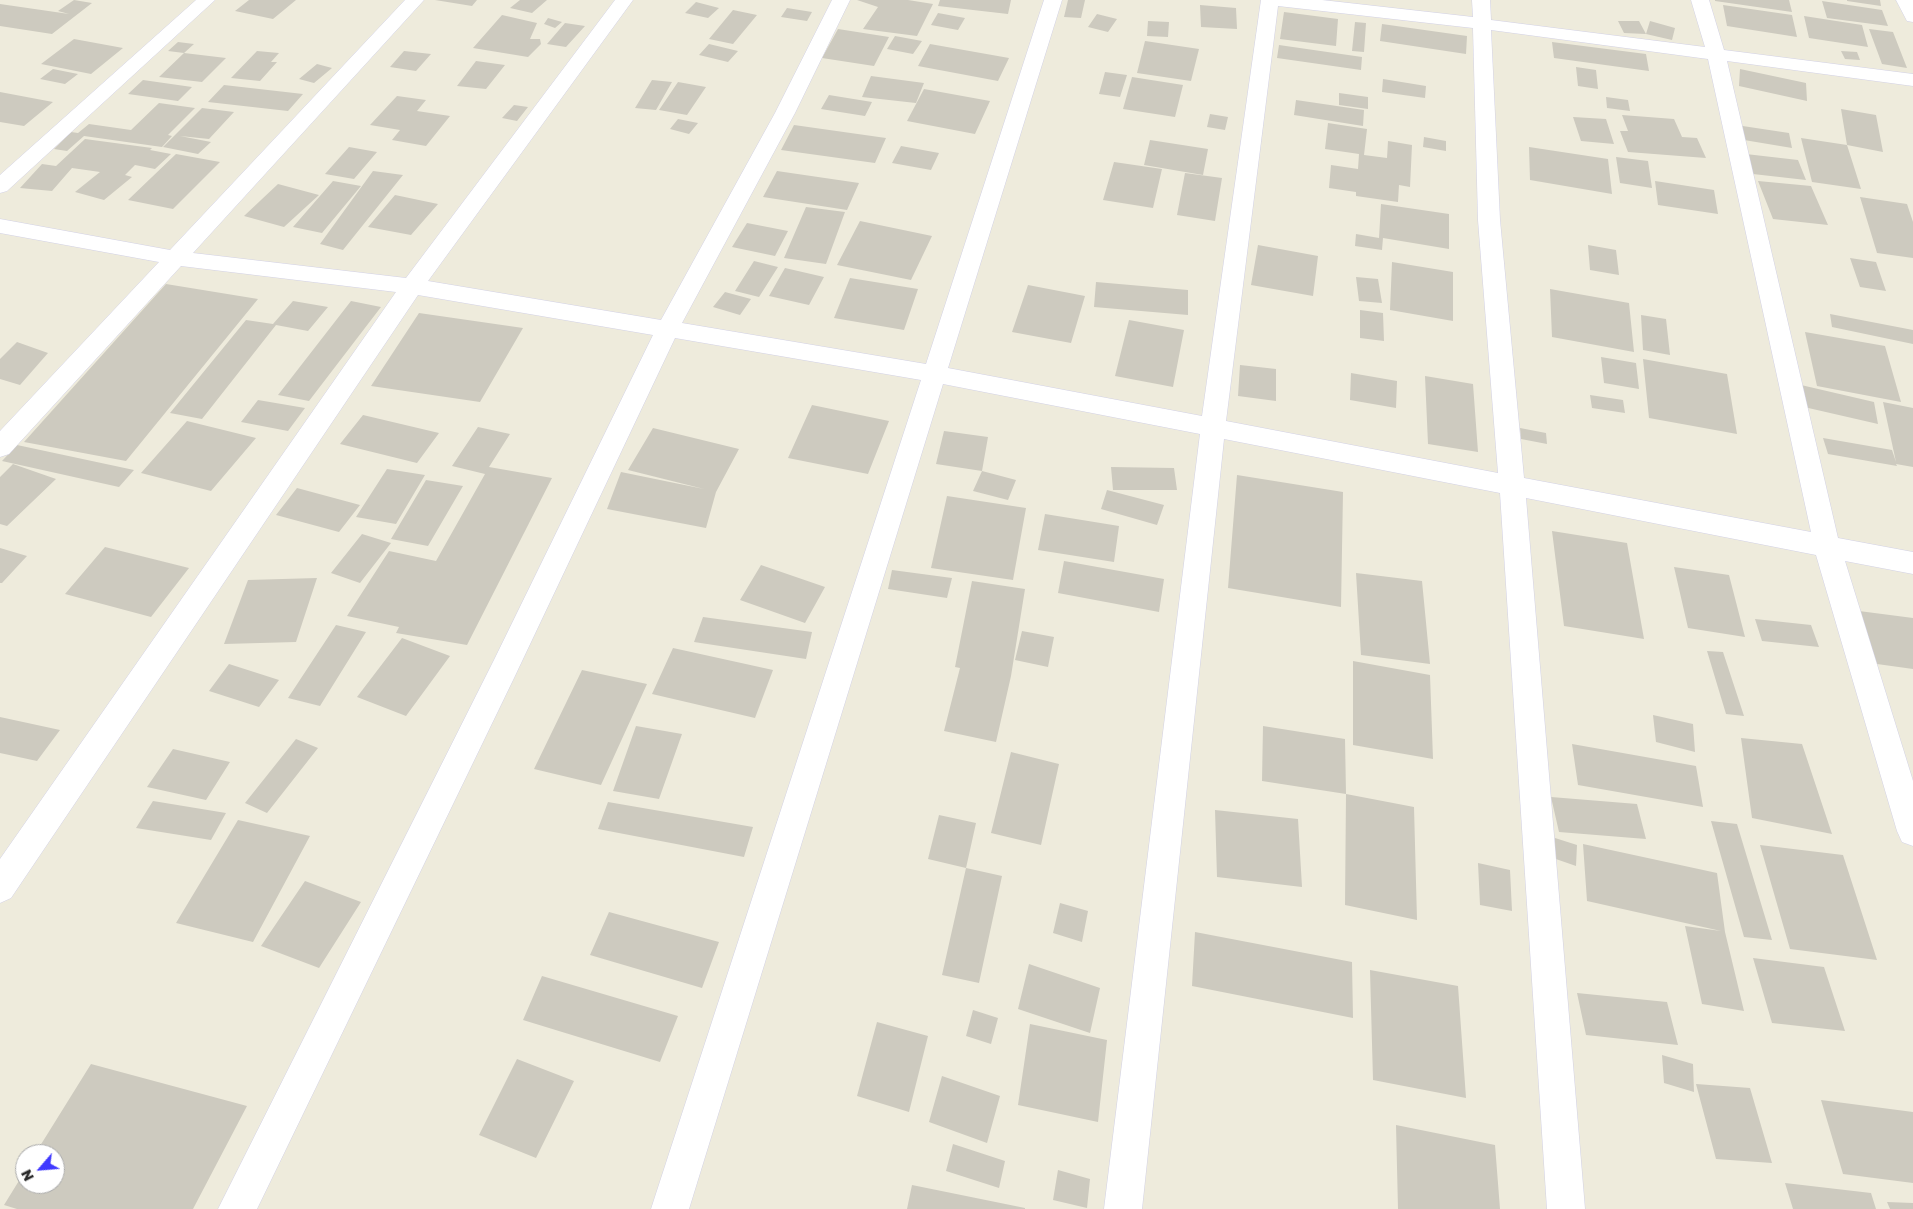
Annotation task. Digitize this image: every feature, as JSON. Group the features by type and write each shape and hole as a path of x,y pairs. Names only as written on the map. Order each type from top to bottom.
{"street":[{"path":"0,186 206,0"},
{"path":"0,447 415,0"},
{"path":"0,887 412,286 624,0"},
{"path":"237,1209 504,669 668,328 785,113 841,0"},
{"path":"670,1209 1053,0"},
{"path":"1123,1209 1213,428 1270,0"},
{"path":"1276,0 1482,12 1716,55 1913,80"},
{"path":"1700,0 1716,55 1828,547 1913,831"},
{"path":"1905,0 1913,17"},
{"path":"1482,12 1489,220 1512,486 1566,1209"},
{"path":"0,226 176,258 412,286 1062,396 1213,428 1913,563"}],"building":[{"path":"74,0 92,3 52,34 0,26 0,4 69,14 58,11"},
{"path":"249,0 296,0 273,19 235,11"},
{"path":"435,0 477,0 472,6"},
{"path":"520,0 547,0 532,13 510,8"},
{"path":"857,0 908,0 933,4 917,36 863,29 878,7"},
{"path":"940,0 1011,0 1008,14 938,6"},
{"path":"1068,0 1085,0 1081,18 1064,17"},
{"path":"1789,0 1792,12 1715,1"},
{"path":"1880,0 1881,6 1847,1"},
{"path":"1822,1 1882,10 1888,26 1827,18"},
{"path":"696,2 719,8 708,18 685,13"},
{"path":"1200,5 1236,8 1237,29 1201,27"},
{"path":"1723,5 1792,15 1797,37 1727,26"},
{"path":"787,8 812,12 807,21 781,17"},
{"path":"733,10 757,15 733,44 709,39"},
{"path":"1284,12 1338,19 1336,46 1280,39"},
{"path":"938,13 965,18 958,30 931,25"},
{"path":"1097,14 1117,19 1108,32 1088,27"},
{"path":"502,15 537,23 530,39 540,39 541,44 528,57 473,48"},
{"path":"1804,16 1862,25 1868,47 1809,38"},
{"path":"548,18 562,22 555,28 544,24"},
{"path":"1148,21 1169,22 1168,37 1147,36"},
{"path":"1618,21 1639,21 1646,34 1624,33"},
{"path":"1650,21 1675,28 1672,40 1646,34"},
{"path":"1355,22 1366,23 1364,52 1352,51"},
{"path":"565,23 585,26 566,47 547,44"},
{"path":"1382,24 1467,36 1466,54 1380,41"},
{"path":"838,29 889,37 874,66 822,58"},
{"path":"1869,29 1893,32 1907,68 1882,64"},
{"path":"895,36 922,41 913,54 887,49"},
{"path":"74,39 123,48 91,74 41,64"},
{"path":"1145,41 1199,49 1191,81 1137,73"},
{"path":"178,42 194,44 184,53 168,51"},
{"path":"1552,42 1646,54 1649,71 1554,58"},
{"path":"709,44 738,51 728,62 699,55"},
{"path":"930,44 1009,58 998,81 918,66"},
{"path":"1279,45 1362,57 1361,70 1277,58"},
{"path":"257,51 279,53 271,62 277,62 260,81 231,78"},
{"path":"404,51 431,54 416,71 390,67"},
{"path":"1841,51 1857,52 1860,60 1845,59"},
{"path":"184,53 226,58 202,82 159,77"},
{"path":"476,61 505,65 486,89 457,86"},
{"path":"317,64 332,68 314,83 299,79"},
{"path":"1576,67 1596,70 1598,89 1578,86"},
{"path":"53,69 78,74 65,84 40,79"},
{"path":"1740,69 1806,83 1807,101 1739,86"},
{"path":"1105,72 1127,75 1120,97 1099,94"},
{"path":"871,76 924,83 916,103 862,97"},
{"path":"1132,77 1183,85 1175,117 1123,109"},
{"path":"1383,79 1426,86 1425,98 1382,92"},
{"path":"143,80 192,87 178,101 128,94"},
{"path":"652,80 672,82 656,110 635,108"},
{"path":"678,82 706,87 687,115 659,110"},
{"path":"224,85 303,94 288,111 208,102"},
{"path":"924,89 990,101 975,134 907,121"},
{"path":"0,92 53,102 24,126 0,122"},
{"path":"1339,93 1368,97 1368,109 1339,105"},
{"path":"829,95 872,102 865,116 821,109"},
{"path":"397,96 426,100 417,111 450,116 426,146 392,140 400,130 370,125"},
{"path":"1606,97 1628,100 1630,111 1607,108"},
{"path":"1296,100 1364,110 1363,126 1294,115"},
{"path":"159,103 195,108 168,135 172,136 162,147 84,136 67,151 54,149 71,132 78,133 89,124 131,130"},
{"path":"514,105 528,107 517,121 502,118"},
{"path":"202,108 234,112 209,139 180,136 211,142 198,154 163,147"},
{"path":"1841,109 1876,115 1883,152 1847,145"},
{"path":"1210,114 1228,117 1225,130 1207,127"},
{"path":"1622,115 1674,119 1682,137 1697,138 1706,158 1628,152 1620,131 1628,131"},
{"path":"1573,117 1606,119 1614,144 1581,141"},
{"path":"678,119 698,123 689,134 670,129"},
{"path":"1328,123 1367,129 1364,155 1387,158 1388,141 1412,145 1410,187 1399,185 1398,202 1356,196 1356,192 1329,188 1331,165 1358,169 1359,154 1325,149"},
{"path":"794,125 886,138 875,163 781,150"},
{"path":"1736,125 1789,133 1792,148 1738,139"},
{"path":"1424,137 1446,141 1446,151 1423,147"},
{"path":"1801,138 1847,145 1861,189 1812,182"},
{"path":"85,139 152,148 150,150 171,154 155,169 135,165 125,175 132,177 104,200 75,192 100,172 72,168 52,191 20,188 42,164 56,166"},
{"path":"1150,140 1208,149 1203,175 1144,165"},
{"path":"901,146 939,153 931,170 892,163"},
{"path":"349,147 377,152 354,179 325,174"},
{"path":"1529,147 1608,159 1612,194 1530,180"},
{"path":"1737,153 1798,160 1806,180 1744,173"},
{"path":"176,154 220,162 173,209 128,200"},
{"path":"1616,157 1648,161 1652,188 1620,183"},
{"path":"1114,162 1162,169 1153,208 1103,200"},
{"path":"373,171 403,175 343,250 320,244"},
{"path":"777,171 859,183 847,210 763,197"},
{"path":"1185,173 1222,178 1215,221 1177,215"},
{"path":"333,181 361,186 322,233 293,227"},
{"path":"1655,181 1714,190 1718,214 1658,205"},
{"path":"1758,181 1811,186 1828,225 1773,219"},
{"path":"278,184 319,195 284,227 244,216"},
{"path":"395,195 438,204 411,235 368,227"},
{"path":"1860,197 1907,204 1913,222 1913,258 1877,253"},
{"path":"1381,204 1449,214 1449,249 1383,238 1382,250 1355,246 1356,234 1379,238"},
{"path":"806,207 845,212 826,264 784,258"},
{"path":"860,221 932,236 911,280 837,265"},
{"path":"747,223 788,231 775,256 732,247"},
{"path":"1258,245 1318,256 1313,296 1251,285"},
{"path":"1588,245 1616,250 1619,275 1590,270"},
{"path":"1850,258 1876,262 1886,291 1860,287"},
{"path":"754,261 778,267 759,297 735,291"},
{"path":"1392,262 1453,272 1453,321 1390,310"},
{"path":"785,268 824,277 809,305 769,296"},
{"path":"1356,277 1378,279 1382,303 1359,301"},
{"path":"850,278 918,289 904,330 834,318"},
{"path":"1096,282 1188,290 1188,315 1094,307"},
{"path":"166,284 258,299 126,461 24,442"},
{"path":"1028,285 1085,296 1071,343 1012,332"},
{"path":"1550,289 1629,303 1634,352 1552,337"},
{"path":"725,292 751,299 740,315 713,307"},
{"path":"293,301 328,307 308,331 276,325 202,419 170,413 246,320 273,324"},
{"path":"351,301 381,307 309,401 278,395"},
{"path":"1360,310 1383,313 1384,341 1360,338"},
{"path":"419,313 523,328 480,402 371,386"},
{"path":"1830,314 1913,330 1913,344 1832,327"},
{"path":"1641,315 1666,319 1670,355 1643,350"},
{"path":"1129,320 1184,330 1173,387 1115,376"},
{"path":"1805,332 1885,346 1901,402 1817,386"},
{"path":"17,342 48,353 20,385 0,379 0,359"},
{"path":"1601,357 1636,363 1639,389 1604,383"},
{"path":"1643,359 1727,374 1737,434 1649,418"},
{"path":"1240,365 1276,369 1276,401 1238,396"},
{"path":"1351,373 1397,381 1396,408 1350,400"},
{"path":"1425,376 1473,384 1478,452 1428,444"},
{"path":"1801,385 1874,402 1878,424 1804,407"},
{"path":"1590,395 1623,400 1625,413 1592,408"},
{"path":"258,400 305,408 288,431 241,422"},
{"path":"1883,402 1913,408 1913,467 1828,454 1823,438 1892,450 1896,462"},
{"path":"812,405 889,421 868,474 788,458"},
{"path":"363,415 439,433 417,463 340,444"},
{"path":"187,421 256,438 211,491 141,473"},
{"path":"478,427 510,434 489,467 552,478 467,645 396,633 399,627 347,616 389,551 436,561 485,474 452,466"},
{"path":"653,428 739,449 716,492 706,528 607,509 621,472 704,489 628,470"},
{"path":"1520,428 1546,433 1547,444 1521,439"},
{"path":"944,431 988,437 982,471 936,464"},
{"path":"17,445 134,470 119,487 2,461"},
{"path":"13,464 56,479 7,526 0,524 0,477"},
{"path":"1111,467 1174,468 1177,490 1113,490"},
{"path":"387,469 425,475 396,524 356,517"},
{"path":"982,471 1016,480 1008,500 973,491"},
{"path":"1237,475 1343,492 1341,607 1228,588"},
{"path":"426,480 463,486 428,546 391,539"},
{"path":"297,488 360,505 339,532 276,515"},
{"path":"1107,490 1164,505 1157,525 1101,509"},
{"path":"947,496 1026,508 1013,580 931,568"},
{"path":"1045,514 1119,526 1114,562 1038,550"},
{"path":"1552,531 1627,543 1644,639 1564,626"},
{"path":"362,534 391,543 360,583 331,573"},
{"path":"105,547 189,568 151,617 65,594"},
{"path":"0,548 27,556 2,583 0,583"},
{"path":"1064,561 1164,579 1159,612 1058,593"},
{"path":"761,565 825,587 805,623 740,600"},
{"path":"1674,567 1729,575 1745,637 1688,628"},
{"path":"892,570 952,578 947,598 888,589"},
{"path":"1356,573 1422,581 1430,664 1361,655"},
{"path":"317,578 296,642 224,644 248,580"},
{"path":"972,581 1025,589 1011,676 996,742 944,731 960,668 955,667"},
{"path":"1859,611 1913,618 1913,669 1877,664"},
{"path":"703,617 812,632 806,659 694,642"},
{"path":"1755,619 1811,625 1819,647 1762,641"},
{"path":"336,625 366,632 320,706 288,698"},
{"path":"1022,631 1054,637 1048,667 1015,660"},
{"path":"402,638 450,656 406,716 357,697"},
{"path":"673,648 773,670 755,718 652,694"},
{"path":"1707,651 1723,652 1744,716 1726,714"},
{"path":"1353,661 1430,675 1433,759 1353,745"},
{"path":"229,664 279,680 259,707 209,691"},
{"path":"582,670 647,684 601,785 534,769"},
{"path":"1653,715 1693,724 1695,752 1656,742"},
{"path":"0,717 60,730 37,761 0,753"},
{"path":"636,726 682,734 659,799 613,791"},
{"path":"1263,726 1345,739 1346,794 1262,781"},
{"path":"1741,738 1802,744 1832,834 1752,818"},
{"path":"296,739 318,748 267,813 245,803"},
{"path":"1572,744 1696,766 1703,807 1578,785"},
{"path":"173,749 230,762 206,800 147,787"},
{"path":"1011,752 1059,764 1041,845 991,833"},
{"path":"1346,794 1414,807 1417,920 1345,905"},
{"path":"1551,797 1637,804 1646,839 1559,832"},
{"path":"153,801 226,813 211,840 136,828"},
{"path":"608,802 753,827 744,857 598,829"},
{"path":"1215,810 1298,819 1302,887 1217,877"},
{"path":"939,815 976,823 966,868 928,859"},
{"path":"238,820 310,836 253,942 176,923"},
{"path":"1711,821 1737,824 1772,940 1744,937"},
{"path":"1555,838 1577,845 1576,866 1553,858"},
{"path":"1583,844 1717,873 1725,932 1744,1011 1702,1004 1685,926 1721,931 1587,901"},
{"path":"1760,845 1843,855 1877,960 1790,949"},
{"path":"1478,863 1510,870 1512,911 1480,905"},
{"path":"966,868 1002,876 979,983 942,975"},
{"path":"305,881 361,902 319,968 261,946"},
{"path":"1060,903 1088,911 1082,942 1053,933"},
{"path":"609,912 719,942 702,988 590,955"},
{"path":"1195,932 1352,962 1353,1018 1192,986"},
{"path":"1753,958 1824,967 1845,1031 1772,1023"},
{"path":"1029,964 1100,988 1090,1033 1018,1009"},
{"path":"1370,970 1458,986 1466,1098 1373,1080"},
{"path":"542,976 678,1016 660,1062 523,1020"},
{"path":"1577,993 1667,1002 1678,1045 1586,1035"},
{"path":"973,1010 998,1018 991,1044 966,1036"},
{"path":"877,1022 928,1036 909,1112 857,1096"},
{"path":"1030,1024 1107,1040 1098,1122 1018,1105"},
{"path":"1662,1055 1693,1064 1694,1092 1664,1083"},
{"path":"517,1059 574,1081 536,1158 479,1135"},
{"path":"91,1064 247,1106 193,1209 17,1209 4,1205 15,1187 15,1194 65,1194 65,1144 41,1144"},
{"path":"942,1076 1000,1096 987,1143 929,1122"},
{"path":"1696,1084 1750,1088 1772,1163 1716,1159"},
{"path":"1821,1100 1913,1112 1913,1183 1843,1174"},
{"path":"1396,1125 1495,1145 1500,1209 1398,1209"},
{"path":"953,1144 1005,1161 999,1188 946,1171"},
{"path":"1058,1170 1090,1179 1087,1208 1053,1200"},
{"path":"1785,1183 1871,1193 1876,1209 1793,1209"},
{"path":"912,1185 1025,1208 1025,1209 907,1209"},
{"path":"1887,1202 1913,1203 1913,1209 1890,1209"}]}
